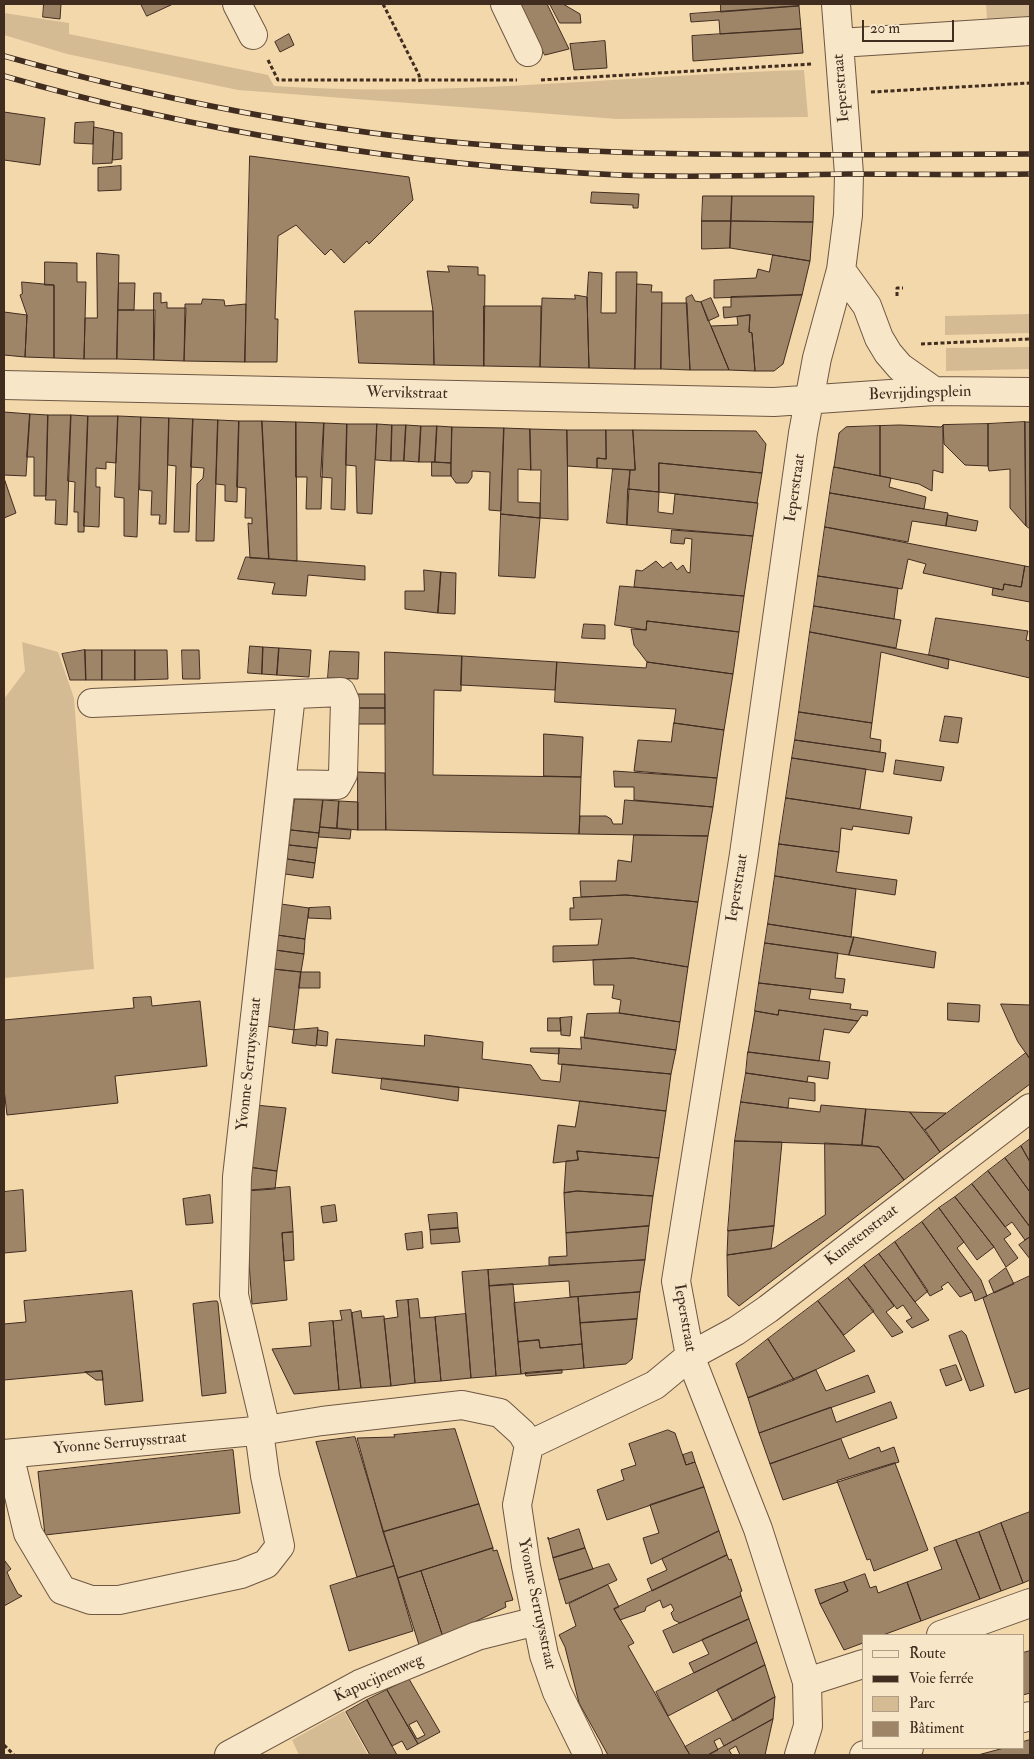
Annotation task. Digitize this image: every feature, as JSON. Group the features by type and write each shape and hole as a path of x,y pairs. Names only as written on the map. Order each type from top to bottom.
{"street":[{"path":"237,4 253,35"},
{"path":"505,4 528,52"},
{"name":"Ieperstraat","path":"799,1755 808,1726 807,1682 758,1529 690,1356 676,1282 744,854 809,401 841,270 848,215 849,174 836,4"},
{"path":"839,53 1030,30"},
{"path":"841,270 867,306 884,346 900,367 934,391"},
{"name":"Wervikstraat","path":"4,385 809,401"},
{"name":"Bevrijdingsplein","path":"809,401 876,394 934,391 1030,392"},
{"path":"92,703 341,692 345,701 343,774 337,785 280,784"},
{"name":"Yvonne Serruysstraat","path":"263,1431 234,1295 237,1176 291,694"},
{"name":"Kunstenstraat","path":"690,1356 736,1331 768,1309 1030,1108"},
{"path":"529,1446 655,1385 690,1356"},
{"name":"Yvonne Serruysstraat","path":"6,1454 263,1431 322,1421 462,1406 500,1413 522,1433 529,1446 517,1505 537,1621 544,1655 557,1692 588,1755"},
{"path":"6,1454 28,1533 62,1590 91,1600 119,1600 241,1574 266,1564 280,1546 265,1476 263,1431"},
{"path":"944,1634 1030,1603"},
{"name":"Kapucijnenweg","path":"229,1755 360,1684 477,1636 537,1621"},
{"path":"807,1682 862,1664"},
{"path":"864,1755 903,1749"}],"path":[{"path":"383,4 419,75 420,82"},
{"path":"536,80 802,64 839,53"},
{"path":"278,80 420,82 527,80"},
{"path":"842,93 1030,83"},
{"path":"884,346 898,337 913,345 1030,339"},
{"path":"4,1745 14,1755"}],"green space":[{"path":"986,4 1030,4 1030,16 987,19"},
{"path":"4,13 69,23 69,34 268,75 274,86 340,89 473,88 804,70 808,117 617,119 238,90 67,54 4,35"},
{"path":"1030,314 1030,333 945,335 945,316"},
{"path":"1030,347 1030,369 946,371 946,348"},
{"path":"22,642 58,652 74,698 94,969 4,978 4,699 25,671"},
{"path":"344,1711 368,1755 299,1755 292,1740"}],"building":[{"path":"44,4 61,4 60,19 43,17"},
{"path":"141,4 173,4 147,16"},
{"path":"520,4 547,4 569,49 545,55"},
{"path":"550,4 563,4 580,14 581,23 560,23"},
{"path":"721,4 799,4 799,6 721,12"},
{"path":"799,6 801,29 720,34 719,20 691,22 690,14"},
{"path":"801,29 803,53 693,61 692,36"},
{"path":"289,34 294,45 280,52 275,42"},
{"path":"605,41 607,68 574,70 570,44"},
{"path":"4,112 45,118 40,165 4,160"},
{"path":"94,122 93,144 74,143 75,123"},
{"path":"94,127 114,131 112,163 93,164"},
{"path":"114,132 122,133 122,159 113,160"},
{"path":"250,156 409,177 413,200 369,244 367,241 344,263 331,249 325,255 296,225 278,236 275,319 278,319 277,362 245,362"},
{"path":"121,166 121,190 98,191 98,168"},
{"path":"592,192 639,194 638,208 633,208 633,205 591,203"},
{"path":"703,196 732,196 731,221 702,221"},
{"path":"732,196 814,196 813,222 731,221"},
{"path":"702,221 731,221 730,248 702,249"},
{"path":"731,221 813,222 810,261 730,248"},
{"path":"97,253 119,255 117,359 84,359 85,318 97,318"},
{"path":"773,255 810,261 802,295 714,298 714,280 756,278 758,269 769,272"},
{"path":"45,262 77,263 77,282 86,282 84,359 54,358 54,285 45,285"},
{"path":"448,266 478,267 478,275 485,275 484,366 434,365 433,311 427,271 449,272"},
{"path":"589,272 602,273 601,313 616,313 616,272 637,272 635,369 589,368 587,297"},
{"path":"22,282 54,285 54,358 25,357 27,315 20,295 22,294"},
{"path":"119,283 135,283 134,310 118,310"},
{"path":"637,284 652,285 651,292 662,292 661,369 635,369"},
{"path":"154,293 161,293 161,303 167,302 167,308 186,308 184,361 154,360"},
{"path":"575,295 587,297 589,368 540,367 542,298 575,299"},
{"path":"692,295 695,301 701,302 729,370 690,370 686,298"},
{"path":"802,295 783,364 774,371 755,371 752,333 749,332 750,315 724,318 723,307 731,307 731,297"},
{"path":"711,298 719,316 708,321 701,302"},
{"path":"203,299 224,300 225,306 246,304 245,362 184,361 185,304 201,304"},
{"path":"662,303 687,303 690,370 661,369"},
{"path":"484,306 541,306 540,367 484,366"},
{"path":"118,310 155,310 154,360 117,359"},
{"path":"355,311 433,311 434,365 359,363"},
{"path":"4,312 27,315 25,357 4,355"},
{"path":"750,315 749,332 752,333 755,371 729,370 711,326 738,325 737,317"},
{"path":"4,412 30,414 26,476 4,475"},
{"path":"30,414 48,415 46,496 34,496 34,457 27,457"},
{"path":"48,415 71,415 67,525 55,524 56,500 46,500"},
{"path":"71,415 88,416 84,532 78,532 78,512 74,512 75,482 68,481"},
{"path":"88,416 118,416 116,463 106,462 106,469 96,468 96,487 100,487 99,527 84,526"},
{"path":"118,416 141,417 137,537 124,536 124,498 115,497"},
{"path":"141,417 169,418 166,524 159,524 160,515 151,515 152,491 140,490"},
{"path":"169,418 193,419 189,532 174,532 176,466 168,465"},
{"path":"193,419 218,420 214,541 196,541 197,484 203,478 204,468 191,467"},
{"path":"218,420 239,421 237,502 225,501 225,485 216,484"},
{"path":"239,421 262,421 269,559 250,558 248,523 252,524 252,518 245,518 246,488 237,487"},
{"path":"262,421 296,422 297,561 269,559"},
{"path":"296,422 324,423 321,509 306,509 307,477 296,477"},
{"path":"1025,422 1026,526 1010,508 1010,469 989,471 988,466 988,424"},
{"path":"1025,422 1030,422 1030,529 1026,526"},
{"path":"324,423 347,424 345,510 331,509 332,478 321,477"},
{"path":"347,424 377,424 372,514 357,513 356,466 346,465"},
{"path":"377,424 392,425 391,461 376,460"},
{"path":"988,424 988,466 965,465 944,444 943,425"},
{"path":"392,425 406,425 404,461 391,461"},
{"path":"406,425 421,426 419,462 404,461"},
{"path":"943,425 943,473 933,470 932,491 919,484 880,476 880,426 941,427"},
{"path":"421,426 437,426 435,462 419,462"},
{"path":"437,426 452,427 451,463 435,462"},
{"path":"880,426 880,476 834,467 839,433 846,427"},
{"path":"452,427 504,428 501,511 489,510 490,472 472,471 472,477 468,483 456,483 451,476"},
{"path":"504,428 530,429 531,470 518,469 518,502 540,503 540,518 501,514"},
{"path":"530,429 567,430 568,520 540,518 541,470 531,470"},
{"path":"567,430 606,430 606,459 597,458 597,468 568,466"},
{"path":"606,430 633,430 635,470 597,468 597,458 606,459"},
{"path":"633,430 756,431 766,444 762,473 659,463 659,492 628,489 630,470 635,470"},
{"path":"432,462 451,463 451,476 432,476"},
{"path":"659,463 762,473 757,503 659,492"},
{"path":"834,467 891,478 889,487 926,497 924,509 830,493"},
{"path":"613,469 630,470 627,525 607,523"},
{"path":"4,478 16,513 4,518"},
{"path":"628,489 659,492 658,512 673,514 675,494 758,503 753,536 627,525"},
{"path":"830,493 948,513 946,526 912,521 908,542 825,527"},
{"path":"501,514 540,518 535,578 499,576"},
{"path":"948,515 978,521 976,531 946,526"},
{"path":"825,527 1025,566 1021,587 1004,584 1003,590 923,573 926,564 908,559 902,589 818,576"},
{"path":"672,530 753,536 744,596 634,587 636,570 642,571 656,561 663,568 671,562 677,570 683,565 687,572 690,573 692,539 685,538 684,544 671,543"},
{"path":"246,557 365,566 365,580 308,575 306,596 272,594 275,583 238,579"},
{"path":"1025,566 1030,567 1030,602 992,595 993,588 1003,590 1004,584 1021,587"},
{"path":"424,570 441,572 438,613 405,609 405,591 424,591"},
{"path":"441,572 456,573 455,614 438,613"},
{"path":"818,576 898,588 894,619 814,606"},
{"path":"620,586 744,596 739,632 647,621 646,630 615,625"},
{"path":"814,606 901,620 896,648 810,632"},
{"path":"936,618 1028,631 1026,640 1030,641 1030,678 929,655"},
{"path":"647,621 739,632 733,674 647,662 634,645 631,629 646,630"},
{"path":"584,624 605,625 605,639 582,638"},
{"path":"810,632 949,659 948,669 881,652 872,723 799,712"},
{"path":"250,646 263,647 262,674 248,673"},
{"path":"263,647 279,648 277,675 262,674"},
{"path":"279,648 311,650 309,677 277,675"},
{"path":"85,650 102,650 102,680 86,680"},
{"path":"85,650 86,680 70,680 62,654"},
{"path":"102,650 135,650 135,680 102,680"},
{"path":"135,650 167,650 168,679 135,680"},
{"path":"182,650 199,650 200,679 183,679"},
{"path":"330,651 359,652 358,679 328,678"},
{"path":"385,652 462,656 461,691 434,690 433,775 581,777 579,834 386,830"},
{"path":"462,656 557,662 555,690 461,685"},
{"path":"557,662 646,668 647,662 733,674 724,730 674,723 676,709 555,702"},
{"path":"358,694 385,694 385,708 358,708"},
{"path":"358,708 385,708 385,724 358,724"},
{"path":"799,712 872,723 870,738 881,740 880,752 795,740"},
{"path":"945,716 962,718 958,743 940,741"},
{"path":"674,723 724,730 717,778 634,771 638,740 671,742"},
{"path":"544,734 583,737 581,777 544,776"},
{"path":"795,740 886,753 883,772 792,758"},
{"path":"792,758 866,769 860,809 786,798"},
{"path":"896,760 944,767 941,781 894,774"},
{"path":"614,771 717,778 713,807 634,800 634,787 615,787"},
{"path":"358,772 385,773 386,830 358,830"},
{"path":"786,798 912,817 909,834 853,826 852,830 841,828 839,852 779,844"},
{"path":"295,799 323,800 319,833 291,830"},
{"path":"323,800 339,801 337,828 320,827"},
{"path":"625,800 713,807 708,836 579,834 580,816 606,816 611,819 613,824 622,824"},
{"path":"339,801 358,802 358,830 337,828"},
{"path":"320,827 351,830 350,839 319,837"},
{"path":"291,830 319,833 317,848 289,845"},
{"path":"634,835 708,836 698,902 626,895 581,897 580,881 616,881 618,860 631,862"},
{"path":"779,844 839,852 836,872 897,880 895,895 775,876"},
{"path":"289,845 317,848 315,863 287,859"},
{"path":"287,859 315,863 313,878 285,874"},
{"path":"775,876 856,889 851,937 768,924"},
{"path":"626,895 698,902 688,967 633,958 553,962 553,946 598,945 602,919 570,920 570,908 574,908 573,898"},
{"path":"281,904 309,908 305,939 277,935"},
{"path":"330,907 331,919 308,918 309,908"},
{"path":"768,924 854,937 849,955 765,943"},
{"path":"277,935 305,939 304,954 275,950"},
{"path":"854,937 936,952 934,968 849,955"},
{"path":"765,943 838,953 835,978 845,979 843,993 759,983"},
{"path":"275,950 304,954 301,972 273,969"},
{"path":"633,958 688,967 680,1022 619,1013 621,1000 612,998 614,985 594,985 593,960"},
{"path":"273,969 301,972 294,1030 266,1026"},
{"path":"301,972 320,972 320,988 299,988"},
{"path":"759,983 811,989 809,999 851,1004 850,1009 868,1011 867,1016 862,1015 858,1021 779,1010 778,1015 755,1011"},
{"path":"151,997 152,1006 200,1001 207,1066 115,1076 118,1103 7,1115 4,1089 4,1020 134,1008 133,998"},
{"path":"948,1003 980,1005 979,1022 948,1020"},
{"path":"1001,1004 1030,1005 1030,1059 1018,1042"},
{"path":"779,1010 858,1021 849,1033 824,1029 819,1061 748,1052 755,1011 778,1015"},
{"path":"619,1013 680,1022 676,1050 584,1038 587,1014"},
{"path":"572,1017 570,1036 561,1035 560,1018"},
{"path":"548,1018 560,1018 561,1031 548,1031"},
{"path":"318,1028 316,1046 292,1043 294,1030"},
{"path":"318,1030 328,1032 327,1046 317,1045"},
{"path":"425,1035 483,1042 482,1059 531,1065 541,1080 560,1082 562,1064 671,1074 666,1111 332,1073 336,1039 424,1046"},
{"path":"581,1037 676,1050 671,1074 558,1064 559,1048 581,1049"},
{"path":"531,1048 559,1048 559,1054 531,1052"},
{"path":"748,1052 830,1062 828,1079 808,1076 807,1082 746,1073"},
{"path":"1026,1053 1030,1059 1030,1084 940,1152 925,1130"},
{"path":"746,1073 815,1083 815,1101 789,1098 788,1108 741,1102"},
{"path":"382,1078 459,1087 458,1101 381,1089"},
{"path":"580,1101 666,1111 659,1158 577,1151 578,1160 553,1163 558,1125 575,1127"},
{"path":"741,1102 820,1112 821,1105 866,1109 862,1145 735,1141"},
{"path":"255,1105 286,1108 277,1171 248,1167"},
{"path":"866,1109 910,1112 940,1152 904,1180 879,1147 862,1145"},
{"path":"910,1112 946,1113 925,1130"},
{"path":"1030,1139 1030,1162 1021,1146"},
{"path":"735,1141 782,1142 774,1226 728,1231"},
{"path":"825,1143 879,1147 904,1180 739,1306 728,1296 727,1255 774,1248 825,1215"},
{"path":"1021,1146 1030,1162 1030,1192 1005,1158"},
{"path":"577,1151 659,1158 653,1196 577,1191 564,1193 566,1161 578,1160"},
{"path":"1005,1158 1030,1192 1030,1227 988,1171"},
{"path":"248,1167 277,1171 275,1189 245,1191"},
{"path":"988,1171 1030,1227 1030,1237 1025,1240 1012,1222 1005,1227 972,1184"},
{"path":"972,1184 1011,1234 1004,1239 1018,1258 1006,1267 994,1247 955,1197"},
{"path":"290,1187 293,1232 282,1233 287,1300 252,1304 244,1191"},
{"path":"23,1190 26,1251 4,1253 4,1192"},
{"path":"577,1191 653,1196 649,1226 566,1233 564,1193"},
{"path":"210,1195 213,1223 186,1225 183,1199"},
{"path":"955,1197 994,1247 977,1260 939,1208"},
{"path":"335,1205 337,1221 323,1223 321,1207"},
{"path":"939,1208 964,1242 957,1248 981,1280 987,1296 975,1301 972,1292 922,1222"},
{"path":"457,1213 458,1228 430,1230 428,1215"},
{"path":"922,1222 972,1292 960,1297 948,1282 941,1287 943,1289 930,1296 895,1242"},
{"path":"649,1226 645,1260 549,1265 549,1257 567,1256 566,1233"},
{"path":"774,1226 771,1249 727,1255 728,1231"},
{"path":"458,1228 460,1242 431,1244 430,1230"},
{"path":"293,1232 294,1260 284,1261 282,1233"},
{"path":"422,1232 423,1248 407,1250 405,1234"},
{"path":"1030,1237 1030,1259 1019,1245"},
{"path":"895,1242 928,1291 915,1302 879,1254"},
{"path":"879,1254 929,1320 912,1328 906,1321 912,1318 903,1305 897,1309 864,1265"},
{"path":"645,1260 640,1292 570,1297 569,1281 489,1286 488,1270"},
{"path":"864,1265 894,1306 886,1312 903,1332 892,1337 848,1278"},
{"path":"1006,1268 1014,1284 994,1293 989,1281"},
{"path":"488,1270 496,1376 471,1378 462,1272"},
{"path":"1030,1276 1030,1388 1015,1393 983,1298"},
{"path":"848,1278 874,1311 844,1335 818,1301"},
{"path":"513,1284 521,1374 496,1376 489,1286"},
{"path":"132,1291 143,1401 105,1405 102,1371 4,1380 4,1324 26,1322 24,1301"},
{"path":"640,1292 637,1319 580,1323 578,1297"},
{"path":"578,1297 582,1344 540,1348 539,1340 518,1342 514,1303"},
{"path":"418,1299 420,1318 435,1317 441,1381 415,1383 408,1300"},
{"path":"408,1300 415,1383 391,1386 384,1319 398,1317 396,1301"},
{"path":"217,1301 226,1393 202,1396 193,1304"},
{"path":"818,1301 855,1351 794,1380 768,1339"},
{"path":"351,1310 361,1388 339,1390 333,1321 342,1320 340,1311"},
{"path":"361,1311 362,1318 384,1316 391,1386 361,1388 352,1313"},
{"path":"466,1314 471,1378 441,1381 435,1317"},
{"path":"637,1319 632,1359 626,1364 584,1368 580,1323"},
{"path":"333,1321 339,1390 294,1394 272,1349 311,1346 309,1323"},
{"path":"962,1331 966,1335 984,1386 970,1391 949,1336"},
{"path":"768,1339 794,1380 748,1398 736,1364"},
{"path":"539,1340 540,1348 582,1344 584,1368 521,1374 518,1342"},
{"path":"956,1365 962,1380 946,1386 940,1370"},
{"path":"562,1370 562,1373 526,1376 525,1373"},
{"path":"816,1370 826,1391 868,1375 875,1392 759,1433 748,1398"},
{"path":"102,1371 103,1380 96,1380 85,1372"},
{"path":"891,1402 897,1418 770,1464 759,1433 831,1407 836,1422"},
{"path":"455,1429 479,1504 383,1532 357,1438 395,1437 394,1435"},
{"path":"668,1430 675,1433 686,1465 695,1462 704,1487 607,1520 597,1490 624,1480 621,1470 636,1465 629,1444"},
{"path":"355,1437 394,1566 357,1577 316,1442"},
{"path":"841,1439 849,1459 879,1447 881,1452 894,1447 899,1462 783,1500 770,1464"},
{"path":"233,1450 240,1513 45,1535 38,1472"},
{"path":"692,1452 695,1462 686,1465 683,1455"},
{"path":"895,1463 928,1550 874,1571 870,1559 867,1560 837,1481"},
{"path":"704,1487 719,1531 651,1564 643,1538 659,1533 650,1505"},
{"path":"479,1504 493,1548 398,1578 383,1532"},
{"path":"1030,1512 1030,1580 1023,1583 1001,1523"},
{"path":"1001,1523 1023,1583 1001,1591 979,1532"},
{"path":"579,1529 585,1548 553,1558 548,1539"},
{"path":"719,1531 727,1555 652,1591 647,1579 667,1570 662,1559"},
{"path":"979,1532 1001,1591 980,1599 956,1540"},
{"path":"956,1540 980,1599 921,1621 907,1582 942,1569 934,1548"},
{"path":"493,1548 493,1551 497,1550 513,1600 505,1602 506,1607 443,1637 421,1571"},
{"path":"585,1548 593,1569 559,1580 553,1558"},
{"path":"727,1555 729,1560 731,1559 742,1591 740,1592 741,1596 680,1623 674,1620 671,1613 674,1610 671,1604 663,1608 660,1600 646,1607 645,1611 620,1620 614,1609"},
{"path":"5,1561 11,1569 7,1572 10,1579 18,1594 22,1596 4,1606"},
{"path":"609,1564 617,1580 566,1604 559,1580"},
{"path":"394,1566 413,1631 349,1651 330,1586"},
{"path":"421,1571 443,1637 420,1648 398,1578"},
{"path":"865,1574 870,1588 876,1586 878,1593 907,1582 921,1621 886,1634 862,1634 862,1643 844,1650 820,1604 848,1591 844,1582"},
{"path":"844,1582 848,1591 820,1604 815,1590"},
{"path":"608,1585 619,1607 614,1609 634,1643 628,1646 690,1755 608,1755 579,1703 565,1647 559,1635 576,1626 569,1604"},
{"path":"741,1596 749,1619 673,1653 663,1631"},
{"path":"749,1619 757,1642 694,1673 689,1663 709,1654 702,1640"},
{"path":"757,1642 765,1665 668,1716 656,1692"},
{"path":"1030,1651 1030,1693 1024,1695 1024,1653"},
{"path":"765,1665 775,1697 733,1721 717,1690"},
{"path":"409,1679 440,1732 418,1744 387,1690","holes":["417,1721 425,1735 417,1739 409,1725"]},
{"path":"387,1690 418,1744 407,1750 402,1741 392,1746 367,1700"},
{"path":"775,1697 773,1719 724,1746 720,1738 714,1741 718,1750 708,1755 690,1755 685,1747"},
{"path":"367,1700 397,1755 370,1755 346,1712"},
{"path":"773,1719 765,1755 740,1755 736,1746 729,1750 732,1755 708,1755"},
{"path":"1030,1740 1030,1755 978,1755 1000,1749 1024,1749 1024,1742"}],"railway":[{"path":"4,56 199,104 331,127 464,143 531,148 656,153 781,155 1030,154"},
{"path":"4,76 155,115 232,130 308,144 463,163 541,170 648,176 1030,174"}]}
